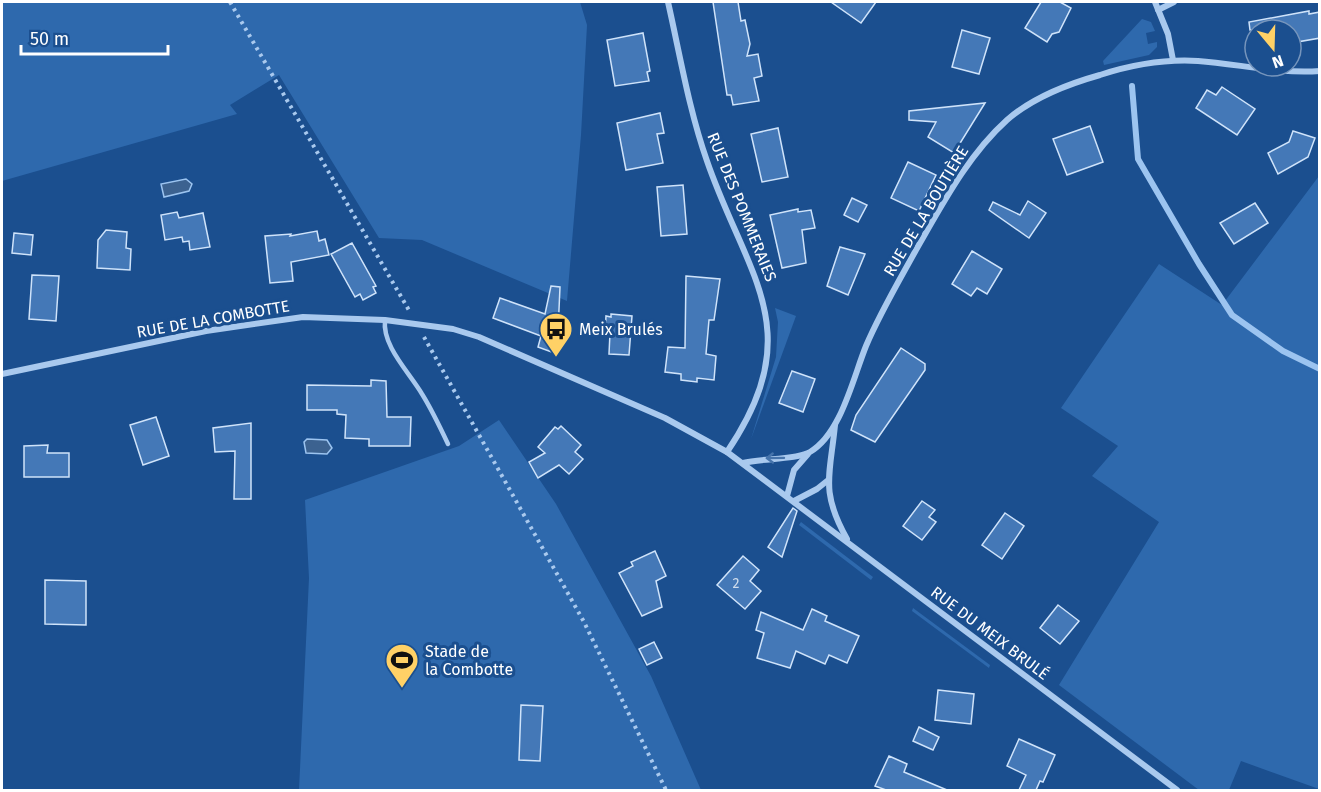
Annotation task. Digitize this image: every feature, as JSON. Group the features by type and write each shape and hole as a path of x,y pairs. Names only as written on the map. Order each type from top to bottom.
{"street":[{"name":"RUE DES POMMERAIES","path":"668,2 706,160 753,268 765,305 767,363 746,422 727,452"},
{"path":"1155,2 1171,43 1173,60"},
{"path":"1158,10 1174,2"},
{"name":"RUE DE LA BOUTIÈRE","path":"849,543 834,513 827,481 835,425 870,338 903,274 952,190 994,133 1022,109 1074,84 1128,67 1173,60 1279,72 1320,71"},
{"name":"RUE DE LA COMBOTTE","path":"2,374 269,321 303,317 417,323 453,329 504,347 665,418 727,452 787,496"},
{"name":"RUE DE LA BOUTIÈRE","path":"787,496 794,470 808,453 823,441 835,425"},
{"path":"743,463 808,453"},
{"path":"794,501 827,481"},
{"name":"RUE DU MEIX BRULÉ","path":"787,496 1177,790"}],"lane":[{"path":"385,320 384,329 388,341 423,394 448,444"}],"path":[{"path":"230,2 417,323 584,622 666,790"}],"shaded area":[{"path":"2,2 580,2 587,25 581,135 567,301 422,240 379,238 279,75 230,105 237,114 2,181"},
{"path":"1142,19 1151,22 1155,31 1146,33 1148,44 1157,42 1157,47 1149,55 1104,65 1103,61"},
{"path":"1319,176 1319,789 1241,761 1229,790 1199,790 1059,685 1159,522 1092,476 1118,446 1061,408 1159,264 1222,305"},
{"path":"186,179 192,184 189,191 164,197 161,184"},
{"path":"775,308 796,316 751,439 776,357 778,322"},
{"path":"499,420 556,504 651,676 701,790 299,790 309,578 305,500 459,446"},
{"path":"307,439 327,440 332,448 327,454 306,453 304,442"},
{"path":"801,522 873,577 871,580 799,525"},
{"path":"913,608 990,665 989,668 912,611"}],"building":[{"path":"713,2 738,2 741,21 745,20 750,44 747,56 758,54 762,76 754,78 759,101 733,105 731,95 727,95"},
{"path":"831,2 876,2 861,23"},
{"path":"1041,2 1060,2 1071,8 1059,32 1052,34 1047,42 1025,28"},
{"path":"1309,11 1309,14 1320,12 1320,38 1303,41 1303,18 1271,18"},
{"path":"962,30 990,38 979,74 952,67"},
{"path":"643,33 650,71 647,72 649,81 615,86 607,40"},
{"path":"1222,87 1255,109 1237,135 1196,108 1207,90 1216,95"},
{"path":"985,103 954,153 928,137 936,122 909,120 909,111"},
{"path":"660,113 664,133 657,134 663,163 626,170 617,123"},
{"path":"1090,126 1103,162 1067,175 1053,139"},
{"path":"778,128 788,177 762,182 751,134"},
{"path":"1293,131 1315,138 1308,157 1278,174 1268,153 1289,142"},
{"path":"908,162 936,175 919,211 891,198"},
{"path":"683,185 687,234 661,236 657,187"},
{"path":"852,198 867,205 858,222 844,215"},
{"path":"1028,201 1046,213 1029,238 989,210 993,202 1020,215"},
{"path":"1255,203 1268,223 1234,244 1220,223"},
{"path":"798,209 798,212 811,210 815,228 802,230 806,263 782,268 770,215"},
{"path":"177,212 179,218 203,213 210,247 190,250 189,241 183,242 182,237 165,240 161,215"},
{"path":"106,230 127,232 126,248 131,249 130,270 97,268 98,240"},
{"path":"317,231 319,241 325,239 329,255 291,262 293,281 270,283 265,236 291,234 290,236"},
{"path":"14,233 33,235 31,255 12,253"},
{"path":"352,243 376,286 373,287 376,293 363,300 360,294 355,297 331,254"},
{"path":"840,247 865,254 848,295 827,286"},
{"path":"972,251 1002,269 987,294 977,288 971,296 952,284"},
{"path":"32,275 59,276 56,321 29,319"},
{"path":"686,276 720,279 714,320 709,320 706,354 716,356 714,380 697,378 697,382 681,380 681,374 665,372 668,347 685,348"},
{"path":"551,286 560,287 557,354 538,347 541,336 493,318 500,298 545,314"},
{"path":"611,314 632,316 629,355 609,354 610,333 605,333 606,316 611,317"},
{"path":"901,348 925,364 925,370 875,442 851,430 856,415"},
{"path":"792,371 815,379 803,412 779,403"},
{"path":"371,380 386,381 387,417 411,417 410,446 369,446 369,439 345,438 346,415 337,414 337,410 307,410 307,385 371,386"},
{"path":"156,417 169,456 143,465 130,425"},
{"path":"251,423 251,499 234,499 235,451 215,452 213,428"},
{"path":"561,426 581,445 575,452 583,459 569,474 559,465 538,478 529,462 545,453 538,447 555,427 558,429"},
{"path":"48,445 47,453 69,453 69,477 24,477 24,446"},
{"path":"922,501 935,510 929,517 936,522 922,540 903,526"},
{"path":"793,508 797,511 782,557 768,547"},
{"path":"1005,513 1024,526 1002,559 982,545"},
{"path":"655,551 666,576 656,581 662,607 642,616 619,573 633,566 631,562"},
{"path":"743,556 759,570 750,581 761,591 745,609 717,585"},
{"path":"45,580 86,581 86,625 45,624"},
{"path":"1058,605 1079,621 1060,644 1040,628"},
{"path":"812,609 827,616 825,621 859,636 847,663 829,655 825,664 796,651 790,668 757,658 764,633 756,630 761,612 803,630"},
{"path":"654,642 662,658 647,665 639,649"},
{"path":"938,690 974,694 971,724 935,720"},
{"path":"521,705 543,706 540,761 519,760"},
{"path":"919,727 939,737 933,750 913,741"},
{"path":"1019,739 1055,755 1043,782 1040,781 1036,790 1019,790 1026,775 1007,766"},
{"path":"889,756 907,764 904,772 947,790 886,790 875,786"}],"waterway":[{"path":"1132,86 1138,159 1199,264 1232,315 1283,351 1320,369"}],"place":[{"name":"Meix Brulés","path":"556,358"},
{"name":"Stade de la Combotte","path":"402,689"}]}
